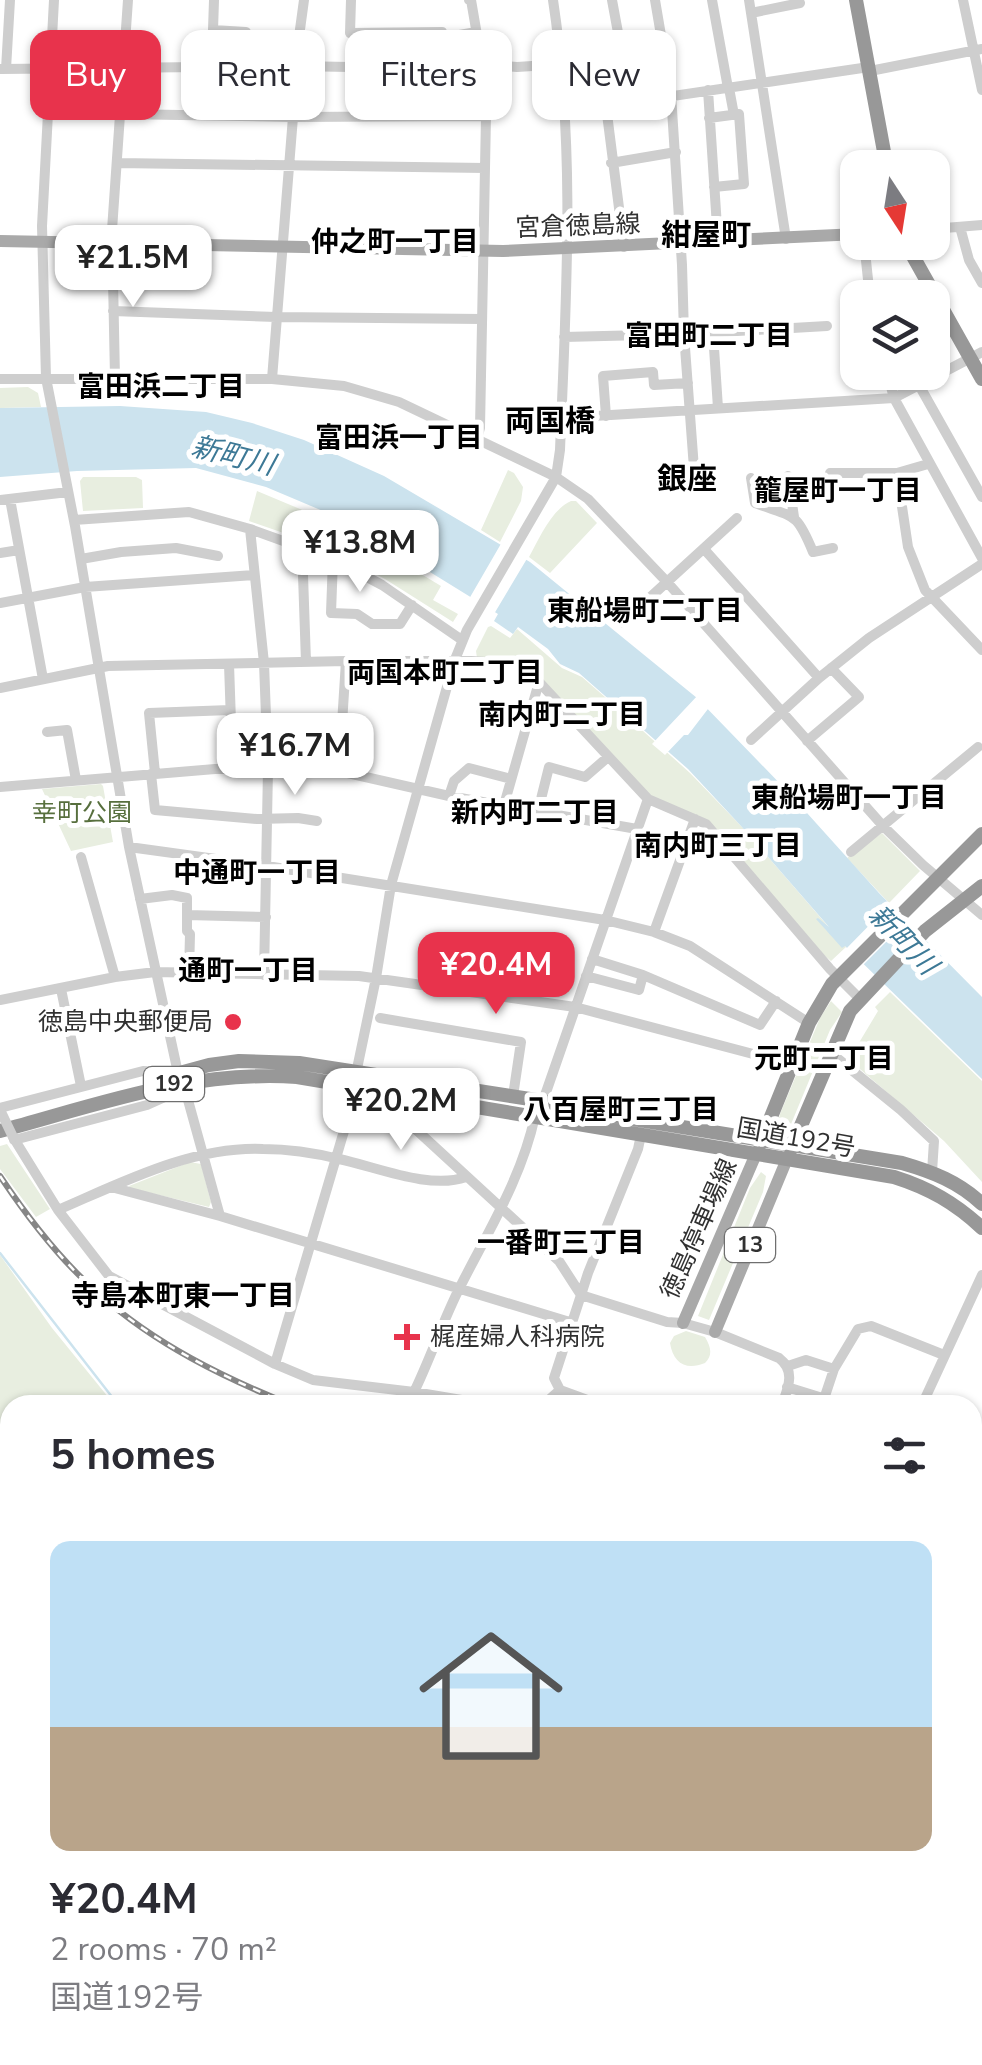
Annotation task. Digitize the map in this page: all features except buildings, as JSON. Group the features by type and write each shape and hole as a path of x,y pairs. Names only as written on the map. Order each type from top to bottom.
{"highway":[{"path":"856,0 885,150"},
{"path":"917,260 976,355 982,380"},
{"path":"759,1147 809,1023 843,971 982,834"},
{"path":"787,1159 850,1012 926,931 982,886"},
{"name":"国道192号","path":"9,1136 209,1065 269,1061 641,1135 759,1147 794,1144 902,1164 932,1172 982,1204"},
{"name":"国道192号","path":"0,1122 181,1078"},
{"name":"国道192号","path":"355,1079 543,1100 759,1147 787,1159 894,1177 942,1196 982,1228"}],"main road":[{"name":"宮倉徳島線","path":"0,242 484,251 840,235"},
{"name":"徳島停車場線","path":"682,1323 759,1147"},
{"name":"徳島停車場線","path":"714,1332 787,1159"}],"street":[{"path":"10,0 3,69 30,70"},
{"path":"52,30 54,0"},
{"path":"126,30 128,0"},
{"path":"213,30 214,0"},
{"path":"300,30 304,0"},
{"path":"350,30 351,0"},
{"path":"469,0 476,30"},
{"path":"553,0 558,30"},
{"path":"612,0 618,30"},
{"path":"655,0 660,30"},
{"path":"712,0 734,115"},
{"path":"750,0 786,238"},
{"path":"963,0 978,50 982,90"},
{"path":"752,13 800,3"},
{"path":"676,94 870,69 978,50"},
{"path":"708,90 718,242"},
{"path":"710,118 739,114 744,184 714,187"},
{"path":"48,120 42,242 48,394 81,559 128,847 181,1078 220,1216"},
{"path":"115,378 112,243 120,120"},
{"path":"272,379 294,120"},
{"path":"477,438 486,120"},
{"path":"276,1364 337,1158 376,978 390,885 454,662 462,640 556,477 569,250 565,120"},
{"path":"607,120 624,247"},
{"path":"674,120 695,482"},
{"path":"611,163 676,152"},
{"path":"117,162 485,168"},
{"path":"950,228 982,225"},
{"path":"960,227 969,260 982,282"},
{"path":"113,312 482,319"},
{"path":"564,337 827,326"},
{"path":"713,333 718,408"},
{"path":"950,369 976,355"},
{"path":"606,416 603,376 653,372 654,385 688,383"},
{"path":"0,379 310,381 384,397 556,477 588,498 667,582 883,826 982,915"},
{"path":"750,740 869,638 982,561 892,390"},
{"path":"561,418 894,398 911,390"},
{"path":"922,390 982,497"},
{"path":"830,474 897,473 928,464"},
{"path":"897,473 908,547 924,590 982,650"},
{"path":"788,476 794,516 813,552 833,548"},
{"path":"751,478 755,503 794,516"},
{"path":"43,679 19,550 5,500 68,492"},
{"path":"74,520 189,512 250,529 333,558 382,585 462,640"},
{"path":"622,623 737,518"},
{"path":"250,529 264,663 268,769 264,974"},
{"path":"302,546 306,662"},
{"path":"81,559 176,548 218,556"},
{"path":"704,549 819,678"},
{"path":"0,553 19,550"},
{"path":"333,558 331,614 357,614 372,624 400,624 412,605"},
{"path":"0,604 85,587 254,575"},
{"path":"339,770 346,661"},
{"path":"0,688 99,667 346,661 520,664 648,798 706,824 865,995"},
{"path":"229,664 230,716 149,709 154,810 317,822"},
{"path":"807,741 859,697 831,668"},
{"path":"504,805 539,682"},
{"path":"47,732 67,730 76,780"},
{"path":"852,852 980,748"},
{"path":"538,811 549,768 585,777 608,758"},
{"path":"450,796 454,781 469,768 511,779"},
{"path":"0,787 215,769 339,770 418,790 637,829"},
{"path":"543,1100 648,798"},
{"path":"654,932 695,819"},
{"path":"128,847 390,885 605,920 654,932 690,946 809,1023"},
{"path":"81,857 115,977"},
{"path":"140,899 162,895 188,898 189,973"},
{"path":"188,914 266,917"},
{"path":"592,959 643,975 760,1025 776,1001"},
{"path":"0,1000 156,972 376,978 574,1008 791,1064"},
{"path":"586,976 638,990 643,975"},
{"path":"60,989 81,1086"},
{"path":"380,1018 522,1042 513,1096"},
{"path":"832,1054 934,1141 932,1172"},
{"path":"181,1078 143,1071 0,1110 9,1136 58,1210 110,1276 313,1380 432,1395"},
{"path":"355,1079 559,1261 581,1295 714,1332 780,1358 790,1372 786,1395"},
{"path":"414,1392 460,1288 501,1210 535,1116"},
{"path":"573,1395 560,1390 554,1378 588,1273 641,1135"},
{"path":"58,1210 170,1164 204,1155 264,1148 337,1158 447,1183 466,1178"},
{"path":"111,1187 573,1323"},
{"path":"926,1395 982,1275"},
{"path":"825,1395 834,1368 858,1329 871,1326 944,1355"},
{"path":"788,1366 806,1360 834,1368"},
{"path":"788,1388 811,1395"},
{"path":"554,1395 560,1390"}],"green space":[{"path":"28,387 38,393 41,407 0,408 0,388"},
{"path":"508,470 523,487 521,501 500,542 481,530"},
{"path":"83,477 142,480 143,508 83,511"},
{"path":"257,491 343,527 441,586 433,600 458,614 453,622 324,547 249,521"},
{"path":"576,501 597,523 550,573 529,557 552,518"},
{"path":"491,626 510,638 517,629 562,668 582,677 690,773 846,947 831,961 824,955 707,820 651,796 523,662 515,658 477,658 476,651"},
{"name":"幸町公園","path":"101,784 113,842 71,851 42,789"},
{"path":"882,833 920,871 889,903 847,858"},
{"path":"890,992 982,1081 982,1182 944,1141 854,1064 857,1046 878,1011 875,1007"},
{"path":"831,1001 842,1012 830,1030 789,1129 777,1127 820,1018"},
{"path":"7,1144 50,1209 36,1217 0,1169 0,1146"},
{"path":"190,1162 201,1164 209,1207 129,1186"},
{"path":"761,1172 766,1176 763,1192 709,1320 698,1316 750,1188"},
{"path":"0,1255 106,1395 0,1395"},
{"path":"686,1331 705,1337 710,1351 705,1363 681,1364 674,1356 670,1343 674,1336"}],"water":[{"name":"新町川","path":"120,406 206,412 304,440 384,476 530,562 697,698 982,997 982,1079 845,946 842,948 816,919 829,927 688,769 579,673 560,664 548,649 518,627 513,634 494,621 498,614 349,522 266,487 196,468 0,477 0,408"}],"pier":[{"path":"502,542 528,557 494,614 469,599"},
{"path":"699,694 711,705 688,735 665,755 652,744"},
{"path":"894,900 911,917 860,968 842,953"}],"waterway":[{"path":"0,1253 111,1395"}],"railway":[{"path":"0,1176 58,1253 121,1312 191,1358 269,1395"}],"place":[{"name":"徳島中央郵便局","path":"233,1022"},
{"name":"梶産婦人科病院","path":"407,1337"}],"district":[{"name":"紺屋町","path":"706,235"},
{"name":"仲之町一丁目","path":"395,242"},
{"name":"富田町二丁目","path":"709,336"},
{"name":"富田浜二丁目","path":"161,387"},
{"name":"両国橋","path":"550,421"},
{"name":"富田浜一丁目","path":"399,438"},
{"name":"銀座","path":"687,479"},
{"name":"籠屋町一丁目","path":"838,491"},
{"name":"東船場町二丁目","path":"645,611"},
{"name":"両国本町二丁目","path":"445,673"},
{"name":"南内町二丁目","path":"562,715"},
{"name":"東船場町一丁目","path":"849,798"},
{"name":"新内町二丁目","path":"535,813"},
{"name":"南内町三丁目","path":"718,846"},
{"name":"中通町一丁目","path":"257,873"},
{"name":"通町一丁目","path":"248,971"},
{"name":"元町二丁目","path":"824,1059"},
{"name":"八百屋町三丁目","path":"621,1110"},
{"name":"一番町三丁目","path":"561,1243"},
{"name":"寺島本町東一丁目","path":"183,1296"}]}
